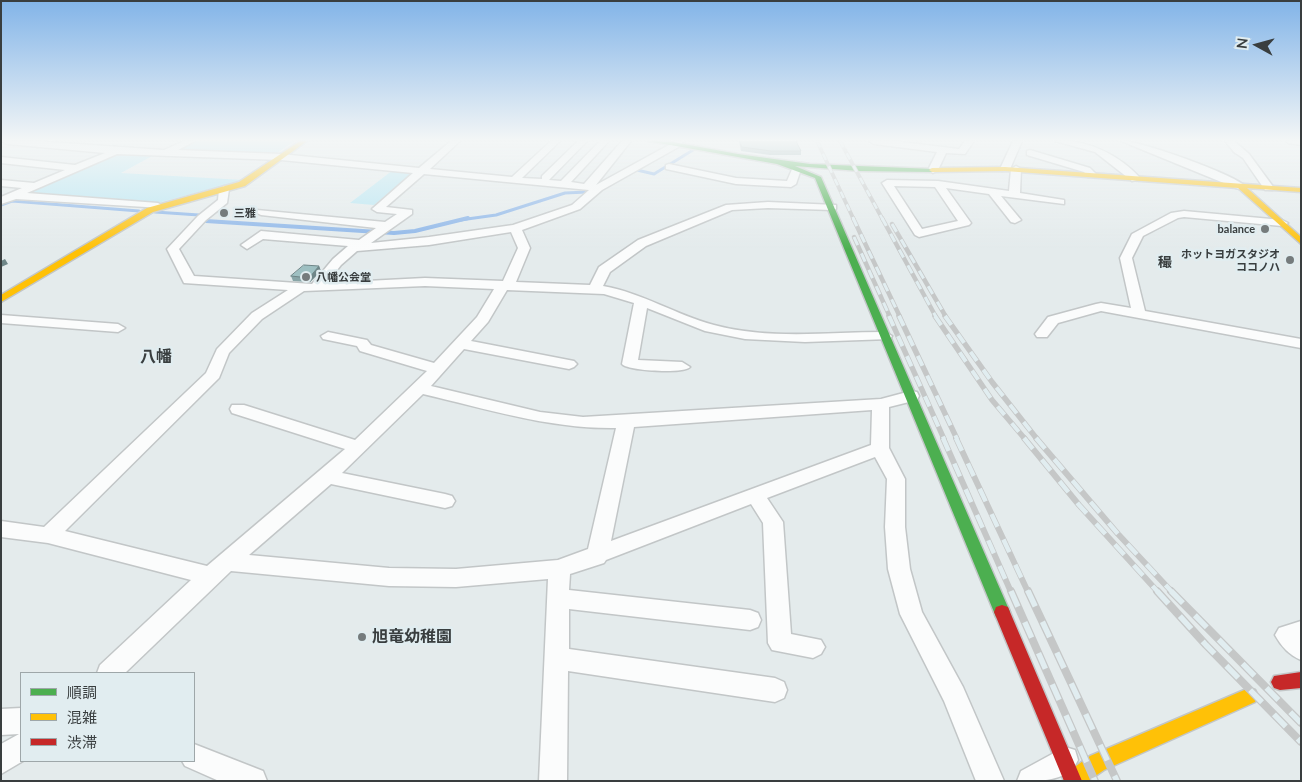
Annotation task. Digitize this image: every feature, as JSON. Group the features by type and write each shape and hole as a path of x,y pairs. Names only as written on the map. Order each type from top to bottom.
{"street":[{"path":"1,201 55,177"},
{"path":"1,299 158,206 224,189 252,177"},
{"path":"48,535 213,375 222,352 257,316 308,288 358,246 408,212 376,209 412,177"},
{"path":"491,177 593,187 611,177"},
{"path":"564,184 570,177"},
{"path":"247,245 261,235 358,246 429,241 515,228 576,207 600,177"},
{"path":"719,177 736,181 791,184 793,177"},
{"path":"818,177 1070,774"},
{"path":"1009,194 1015,193 1012,177"},
{"path":"1119,177 1301,190"},
{"path":"1221,177 1240,186 1301,242"},
{"path":"1262,177 1270,188"},
{"path":"1,183 36,186"},
{"path":"938,184 965,223 919,233 887,183 938,184 1060,202"},
{"path":"224,189 222,201 202,218 173,249 188,280 308,288 425,282 595,290 619,292 692,323 725,332 764,336 885,336"},
{"path":"993,193 1015,220"},
{"path":"16,196 158,206"},
{"path":"595,290 604,270 642,243 730,207 768,204 832,207"},
{"path":"261,212 381,230"},
{"path":"1139,314 1126,258 1138,234 1175,215 1184,214 1282,223"},
{"path":"110,672 210,576 230,562 327,477 438,369 483,319 506,285 522,256 524,248 515,228"},
{"path":"641,301 630,364 682,367"},
{"path":"1042,334 1053,320 1101,307 1301,344"},
{"path":"1,319 118,328"},
{"path":"328,336 362,343 365,348 438,369"},
{"path":"460,344 569,364"},
{"path":"420,388 540,417 583,423 626,422 882,404 911,396"},
{"path":"882,404 880,448 896,479 895,527 899,569 911,614 954,695 990,781"},
{"path":"238,409 359,447"},
{"path":"596,557 626,422"},
{"path":"230,562 389,577 456,578 559,570 880,448"},
{"path":"327,477 445,501"},
{"path":"755,496 773,522 780,643 813,647"},
{"path":"1,529 48,535 210,576"},
{"path":"553,781 559,570"},
{"path":"558,598 750,620"},
{"path":"1301,631 1287,635 1301,648"},
{"path":"556,658 775,690"},
{"path":"1280,682 1301,680"},
{"path":"1031,781 1070,774 1249,696"},
{"path":"1,722 20,721"},
{"path":"1,761 20,747"},
{"path":"195,757 252,781"}],"shaded area":[{"path":"62,177 200,177 244,180 158,203 24,194"},
{"path":"383,177 407,177 374,205 350,203"}],"building":[{"path":"304,265 319,266 309,278 291,276"}],"waterway":[{"path":"460,220 496,215 565,193 587,192"},
{"path":"1,205 12,201 139,211"},
{"path":"155,212 199,215"},
{"path":"206,221 394,233 415,231 468,218"}],"railway":[{"path":"834,177 854,220"},
{"path":"860,177 883,220"},
{"path":"853,218 900,317"},
{"path":"882,218 936,317"},
{"path":"892,224 946,317"},
{"path":"854,237 890,317"},
{"path":"889,316 944,439"},
{"path":"899,316 957,439"},
{"path":"935,316 992,400 1025,439"},
{"path":"945,316 992,382 1037,439"},
{"path":"943,438 1011,592"},
{"path":"956,438 1028,592"},
{"path":"1024,438 1079,505 1158,592"},
{"path":"1036,438 1118,534 1172,592"},
{"path":"1011,591 1095,781"},
{"path":"1028,591 1117,781"},
{"path":"1157,591 1206,645 1301,742"},
{"path":"1171,591 1301,723"}],"traffic: fast":[{"path":"818,177 1002,612"}],"traffic: slow":[{"path":"1,299 150,210 242,184 251,177"},
{"path":"1125,177 1301,190"},
{"path":"1240,186 1301,242"},
{"path":"1072,781 1097,763 1249,696"}],"traffic: jam":[{"path":"1002,612 1073,780"},
{"path":"1280,682 1301,680"}],"place":[{"name":"三雅","path":"224,213"},
{"name":"balance","path":"1265,229"},
{"name":"ホットヨガスタジオ ココノハ","path":"1290,260"},
{"name":"八幡公会堂","path":"306,277"},
{"name":"旭竜幼稚園","path":"362,637"}],"district":[{"name":"穝","path":"1165,262"},
{"name":"八幡","path":"156,357"}]}
